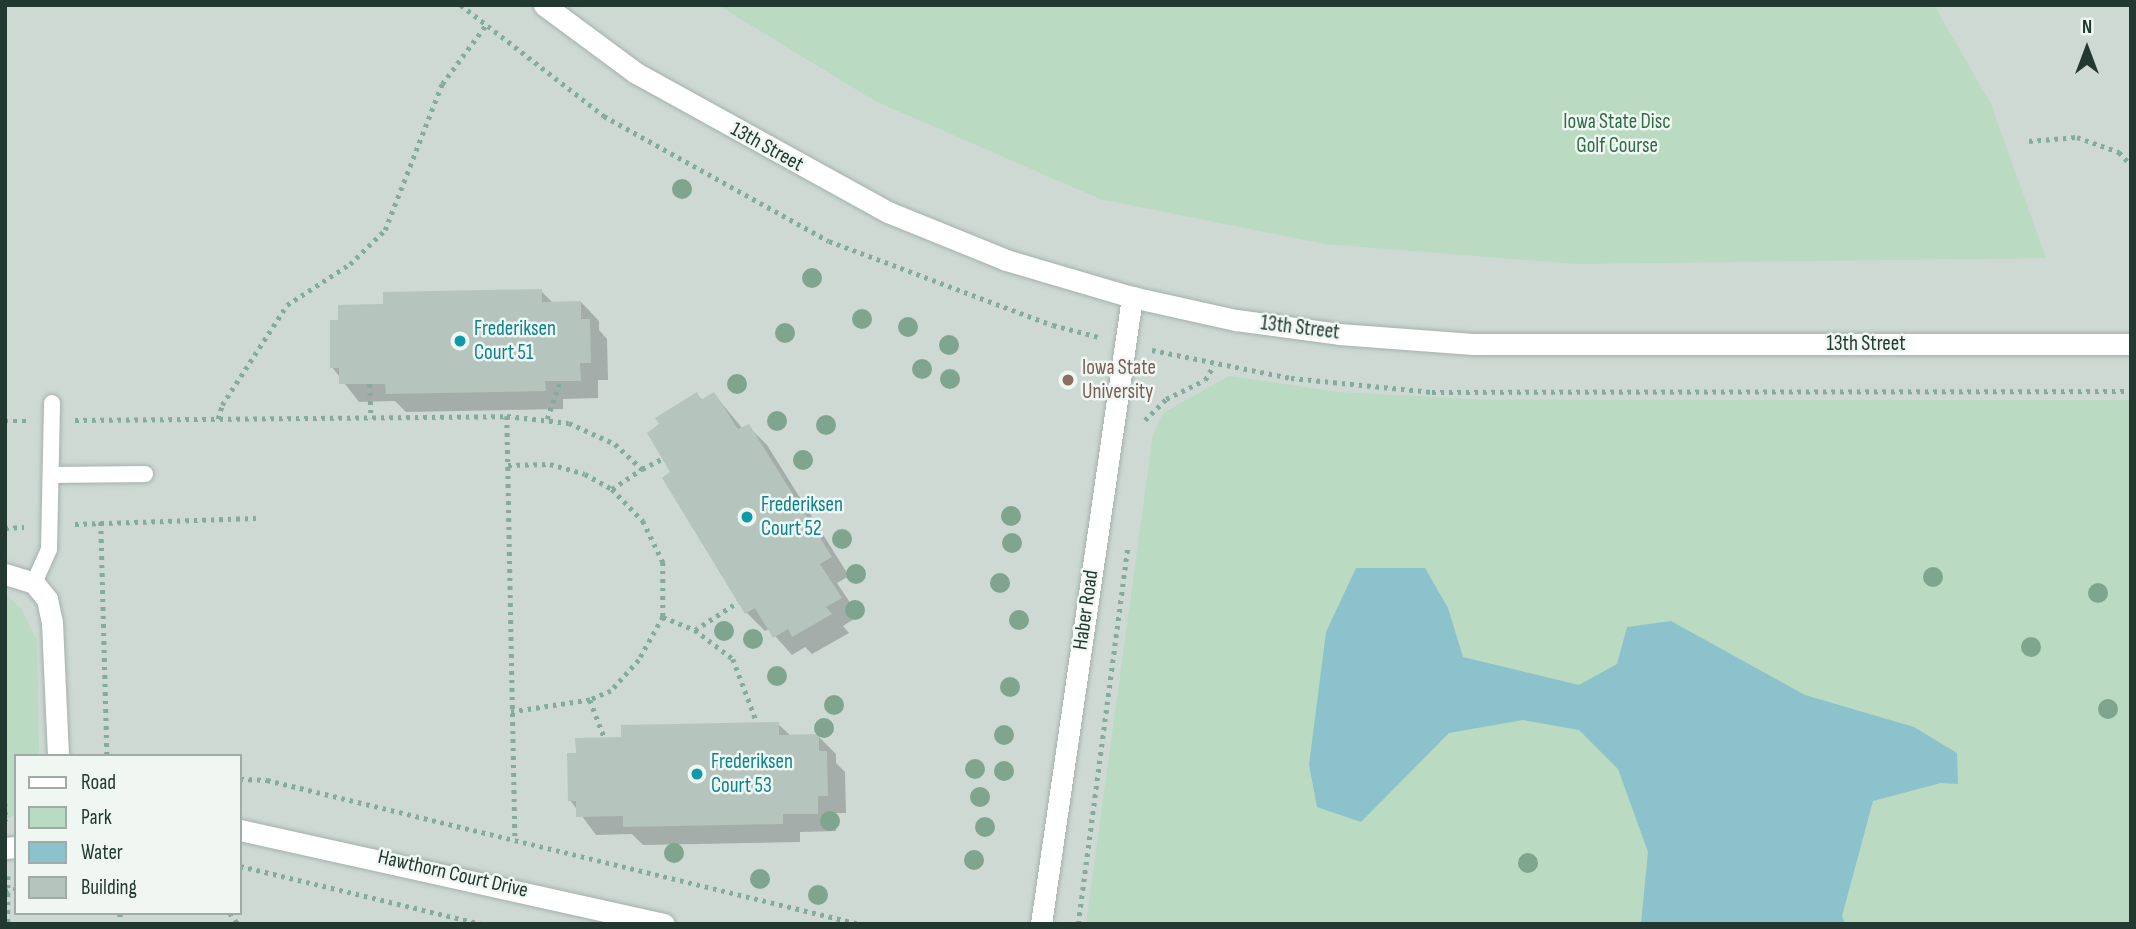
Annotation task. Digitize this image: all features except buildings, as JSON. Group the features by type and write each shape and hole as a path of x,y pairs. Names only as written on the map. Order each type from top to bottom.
{"main road":[{"name":"13th Street","path":"544,5 636,73 888,212 1006,260 1132,297 1236,320 1339,334 1473,344 2131,344"},
{"name":"Haber Road","path":"1041,924 1132,297"},
{"path":"5,574 34,583 47,599 52,623 58,754"},
{"name":"Hawthorn Court Drive","path":"242,830 664,924"}],"lane":[{"path":"34,583 49,549 53,475 52,403"},
{"path":"53,475 145,474"}],"path":[{"path":"461,5 604,116 829,241 1069,329"},
{"path":"218,419 222,405 287,305 350,264 385,230 442,84 486,24"},
{"path":"2029,141 2077,137 2119,152 2131,165"},
{"path":"1179,357 1214,365 1432,393 2131,391"},
{"path":"1143,432 1145,418 1166,399 1205,380 1214,365"},
{"path":"547,419 560,381"},
{"path":"370,384 371,418"},
{"path":"507,416 514,837"},
{"path":"5,421 507,416 547,419 569,423 615,444 642,469"},
{"path":"612,489 662,459"},
{"path":"508,465 550,464 585,474 612,489 643,521 663,562 663,617 630,670 611,691 590,700 511,712"},
{"path":"5,528 256,518"},
{"path":"101,523 107,754"},
{"path":"1078,924 1129,541"},
{"path":"695,630 738,602"},
{"path":"663,617 695,630 733,659 757,723"},
{"path":"590,700 604,737"},
{"path":"242,779 267,779 514,837 860,924"},
{"path":"242,866 481,924"}],"shaded area":[{"name":"Iowa State University","path":"5,5 2131,5 2131,924 5,924"}],"green space":[{"name":"Iowa State Disc Golf Course","path":"718,5 1934,5 1991,104 2046,258 1576,264 1325,244 1100,199 875,101"},
{"path":"1229,376 1338,392 1490,400 2131,400 2131,924 1086,924 1153,434 1163,413"},
{"path":"5,594 21,608 37,642 39,754 14,754 14,814 5,821"}],"water":[{"path":"1356,568 1425,568 1448,608 1463,657 1579,685 1617,664 1627,627 1671,621 1805,695 1914,727 1957,753 1958,784 1941,783 1873,801 1842,916 1845,924 1641,924 1648,852 1618,769 1579,730 1523,720 1449,733 1361,822 1317,807 1309,765 1326,632"}],"place":[{"name":"Frederiksen Court 51","path":"460,341"},
{"name":"Iowa State University","path":"1068,380"},
{"name":"Frederiksen Court 52","path":"747,517"},
{"name":"Frederiksen Court 53","path":"697,774"}]}
